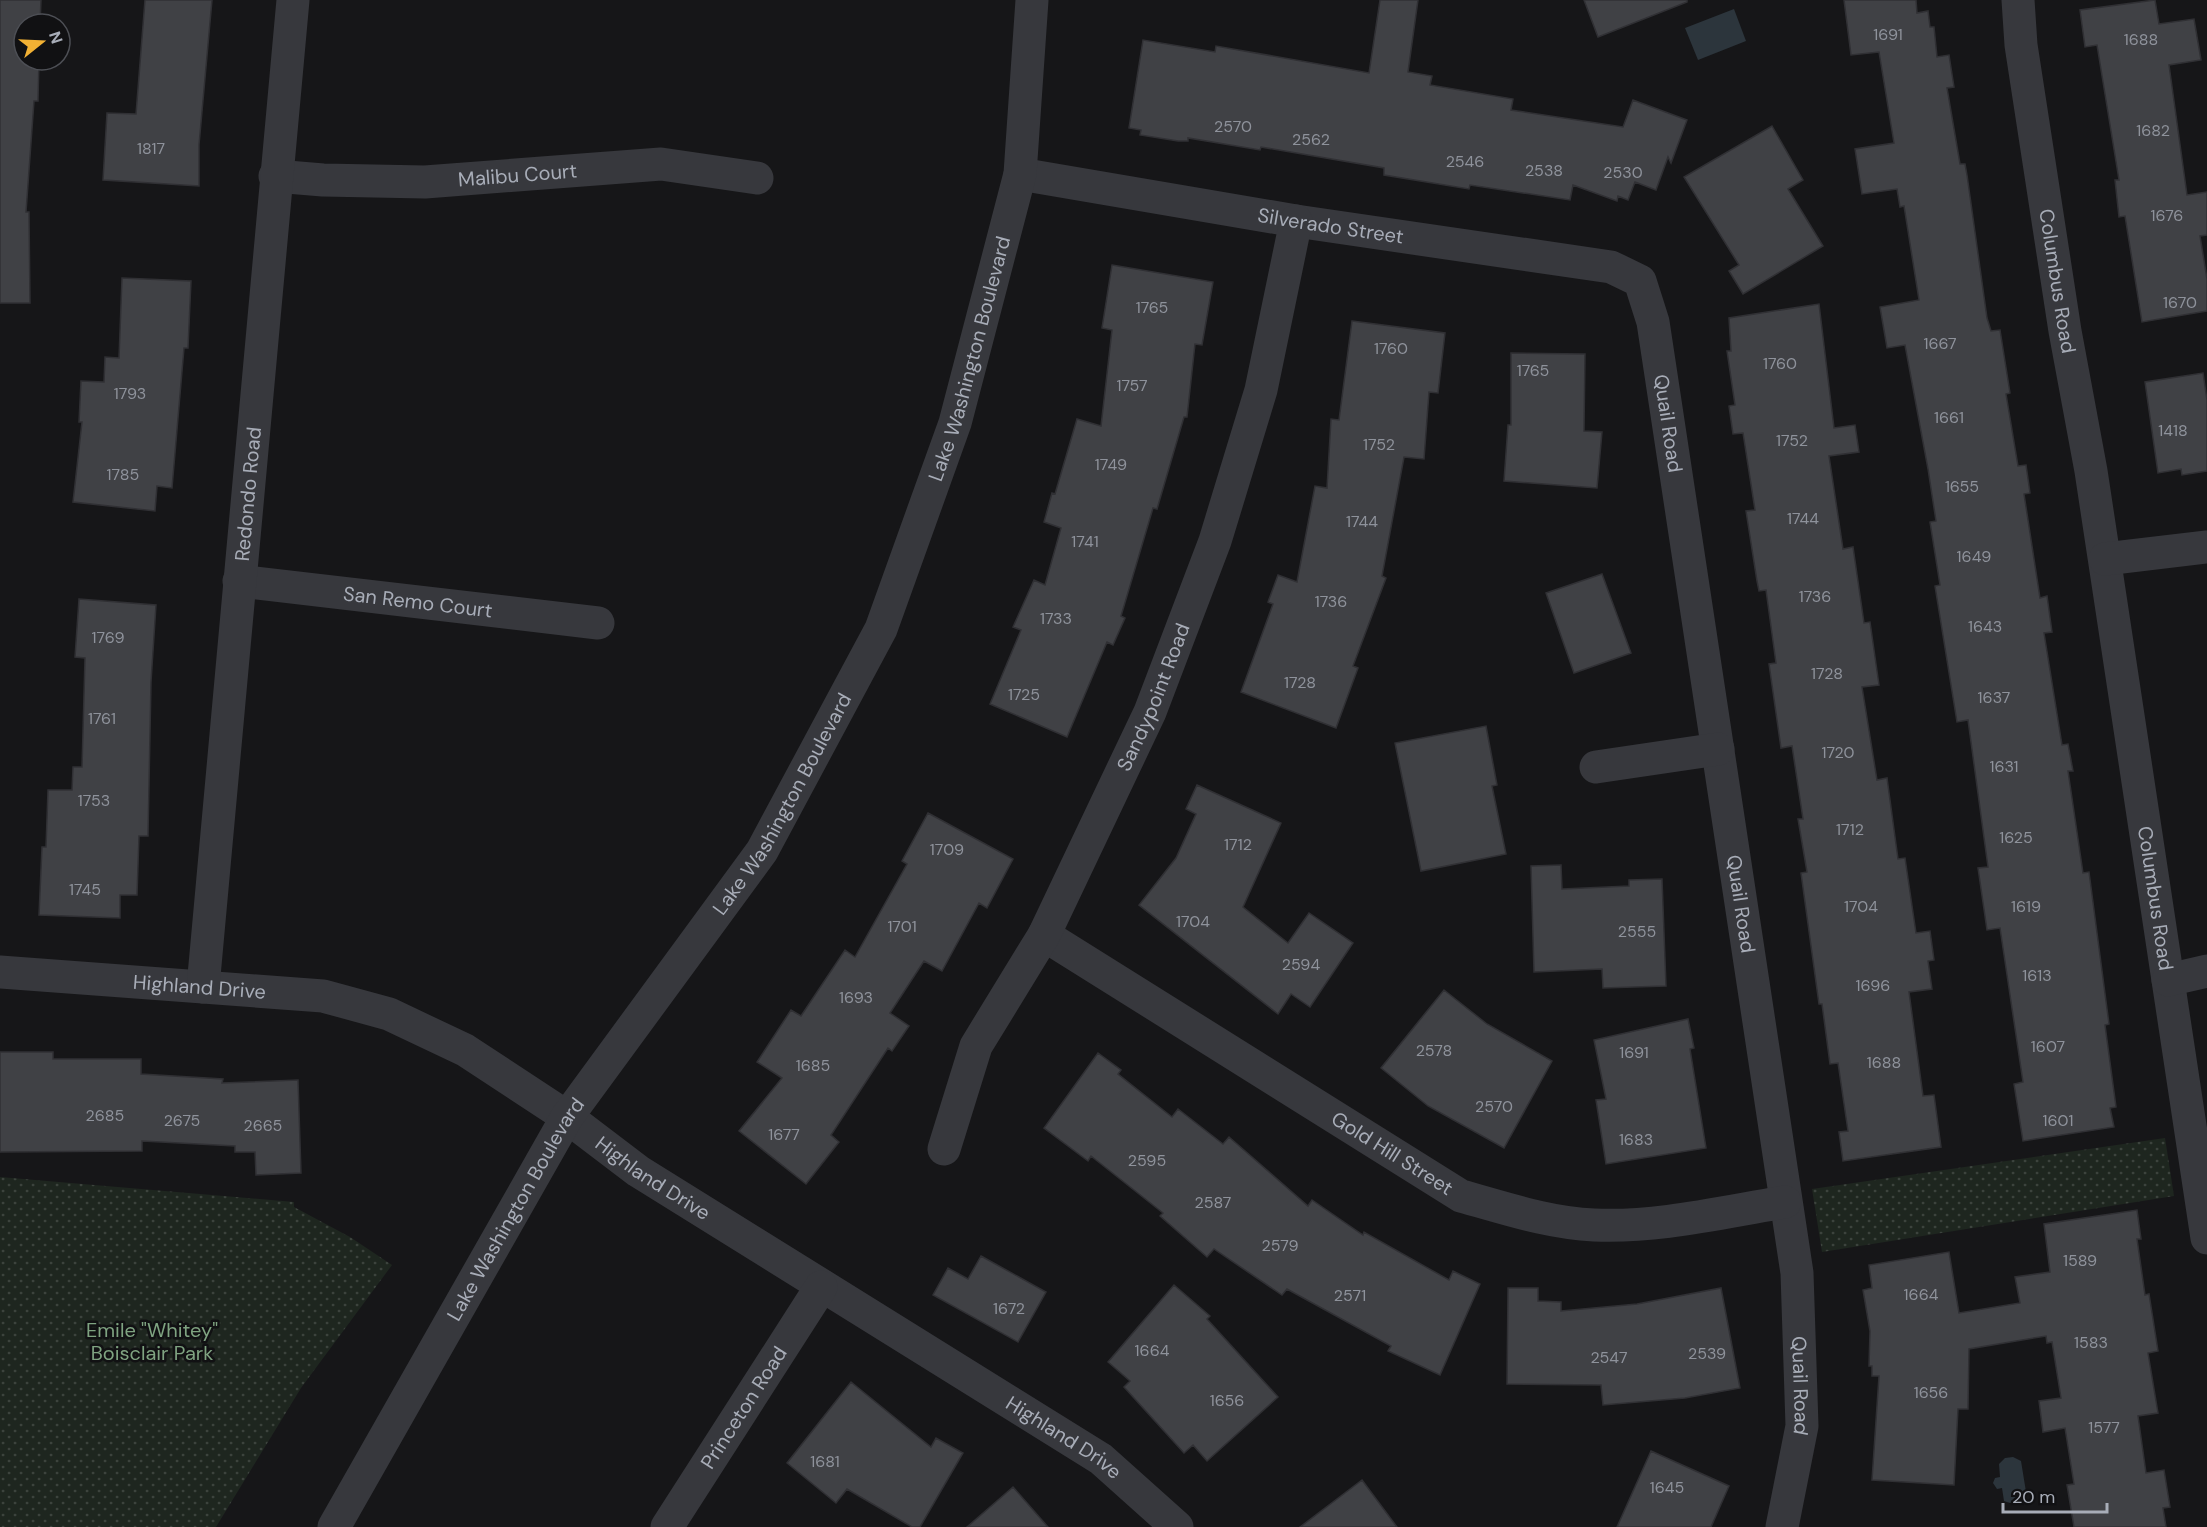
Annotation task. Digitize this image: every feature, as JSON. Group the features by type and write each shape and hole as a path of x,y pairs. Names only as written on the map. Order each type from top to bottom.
{"street":[{"name":"Redondo Road","path":"203,987 275,177 293,0"},
{"name":"Lake Washington Boulevard","path":"334,1527 567,1117 762,851 881,629 955,423 1020,174 1032,0"},
{"name":"Columbus Road","path":"2018,0 2017,16 2021,45 2064,331 2105,559 2207,1238"},
{"name":"Malibu Court","path":"275,177 425,182 661,164 757,178"},
{"name":"Silverado Street","path":"1020,174 1296,221 1611,267 1640,281"},
{"name":"Sandypoint Road","path":"944,1149 976,1046 1044,935 1150,712 1215,541 1262,390 1296,221"},
{"name":"Quail Road","path":"1640,281 1653,321 1797,1273 1802,1426 1782,1527"},
{"path":"2105,559 2207,547"},
{"name":"San Remo Court","path":"239,581 598,623"},
{"path":"1596,767 1718,749"},
{"name":"Gold Hill Street","path":"1044,935 1461,1196 1538,1217 1596,1225 1653,1222 1785,1202"},
{"path":"2168,980 2207,971"},
{"name":"Highland Drive","path":"0,972 323,996 389,1014 465,1050 567,1117 638,1172 1101,1459 1177,1527"},
{"name":"Princeton Road","path":"667,1527 821,1287"}],"green space":[{"path":"2165,1138 2174,1196 1822,1252 1812,1189"},
{"name":"Emile \"Whitey\" Boisclair Park","path":"0,1177 294,1202 294,1207 350,1237 392,1265 301,1388 216,1527 0,1527"}],"shaded area":[{"path":"1734,9 1746,41 1698,60 1685,28"},
{"path":"2013,1457 2021,1461 2027,1498 2016,1504 2004,1501 2002,1488 1997,1489 1993,1483 1995,1478 2000,1477 1999,1464 2005,1458"}],"building":[{"path":"0,0 41,0 40,12 12,12 12,72 39,72 38,101 34,101 26,212 29,212 30,303 0,303"},
{"path":"145,0 212,0 199,145 199,186 103,180 107,113 136,114"},
{"path":"1380,0 1418,0 1408,72 1432,76 1430,85 1513,99 1511,110 1623,127 1633,100 1687,120 1671,163 1668,157 1656,190 1635,182 1628,200 1618,196 1617,201 1573,185 1570,200 1470,185 1469,189 1384,175 1384,168 1261,147 1260,150 1188,138 1188,141 1178,141 1140,135 1141,130 1129,128 1143,40 1215,52 1216,46 1369,73"},
{"path":"1584,0 1687,0 1687,2 1598,37"},
{"path":"1844,0 1916,0 1917,13 1928,11 1930,27 1934,27 1937,57 1949,55 1954,87 1947,88 1960,164 1965,164 1967,175 1987,318 1991,331 2000,330 2010,393 2006,394 2018,466 2026,465 2030,493 2024,494 2040,598 2047,596 2052,632 2044,633 2062,745 2068,744 2073,771 2068,771 2083,873 2089,872 2109,1024 2105,1025 2116,1107 2110,1108 2114,1127 2023,1141 2014,1084 2023,1082 2000,928 1987,930 1978,868 1988,867 1968,720 1957,722 1935,586 1940,585 1930,522 1936,521 1928,469 1905,345 1887,348 1880,307 1919,300 1904,206 1900,207 1897,189 1862,194 1855,149 1894,143 1879,52 1851,55"},
{"path":"2155,0 2159,24 2194,19 2201,60 2169,65 2187,195 2207,192 2207,235 2200,236 2207,279 2207,311 2142,322 2125,216 2119,217 2115,180 2119,180 2097,45 2085,47 2080,10"},
{"path":"1772,126 1803,180 1788,189 1823,246 1743,294 1729,271 1739,265 1684,177"},
{"path":"1112,265 1213,282 1202,345 1195,344 1187,417 1184,417 1157,509 1153,508 1121,616 1125,618 1113,645 1107,642 1067,737 990,704 1021,630 1013,627 1034,580 1045,585 1061,528 1044,522 1052,493 1055,494 1077,419 1101,426 1112,330 1102,328"},
{"path":"122,278 191,281 188,348 184,348 172,488 157,486 155,511 73,502 82,422 79,422 81,381 104,382 105,357 119,358"},
{"path":"1819,304 1834,428 1855,425 1859,452 1829,456 1843,549 1853,547 1864,623 1870,622 1879,685 1862,687 1877,780 1887,778 1898,859 1905,858 1916,933 1930,931 1934,960 1928,961 1932,989 1909,992 1923,1096 1934,1095 1941,1147 1843,1161 1839,1132 1848,1131 1838,1063 1830,1064 1822,1004 1819,1004 1801,873 1807,872 1798,819 1803,819 1792,746 1781,748 1769,664 1776,663 1766,590 1759,591 1746,511 1755,510 1743,433 1733,434 1729,406 1735,405 1727,351 1731,351 1729,318"},
{"path":"1352,321 1445,333 1438,393 1429,392 1424,459 1404,457 1382,576 1386,578 1353,666 1358,668 1336,728 1241,692 1273,604 1268,602 1278,575 1297,582 1315,486 1327,488 1331,419 1339,420"},
{"path":"1511,353 1585,354 1584,431 1602,432 1597,488 1504,481 1508,425 1511,425"},
{"path":"2203,373 2207,400 2207,471 2182,475 2181,469 2158,473 2145,382"},
{"path":"1602,574 1631,653 1574,673 1546,593"},
{"path":"79,599 156,605 151,682 148,836 139,836 137,895 120,895 120,918 39,915 42,847 46,847 48,790 72,790 73,767 82,767 85,658 75,657"},
{"path":"1486,726 1497,785 1492,786 1506,854 1421,871 1395,743"},
{"path":"1197,785 1281,823 1243,907 1288,943 1309,913 1353,943 1310,1007 1291,994 1278,1014 1139,905 1176,858 1196,814 1186,809"},
{"path":"928,813 1013,859 987,908 979,903 942,971 924,961 890,1013 909,1026 892,1051 888,1048 831,1135 839,1142 806,1184 739,1131 782,1078 757,1062 791,1010 801,1016 845,950 855,957 907,864 902,861"},
{"path":"1561,865 1562,889 1629,886 1629,880 1662,879 1666,986 1603,988 1602,969 1534,972 1531,866"},
{"path":"1444,990 1487,1024 1552,1061 1504,1148 1428,1106 1381,1068"},
{"path":"1688,1019 1694,1048 1690,1049 1706,1148 1606,1164 1596,1100 1606,1099 1594,1040"},
{"path":"0,1052 53,1052 53,1059 141,1059 141,1074 223,1079 222,1083 298,1080 301,1173 256,1175 255,1152 235,1152 235,1146 142,1141 142,1151 0,1152"},
{"path":"1098,1053 1121,1070 1118,1074 1172,1117 1178,1109 1223,1144 1229,1137 1308,1206 1312,1200 1363,1235 1364,1232 1449,1280 1453,1271 1480,1284 1440,1375 1388,1351 1391,1346 1287,1289 1282,1295 1214,1249 1207,1257 1160,1216 1163,1213 1091,1156 1088,1161 1044,1128"},
{"path":"2137,1210 2141,1239 2137,1239 2145,1295 2149,1294 2158,1351 2148,1353 2158,1413 2138,1416 2146,1473 2164,1470 2170,1507 2163,1508 2166,1527 2074,1527 2067,1485 2074,1484 2065,1428 2043,1432 2039,1401 2061,1398 2052,1342 2047,1343 2046,1336 1969,1349 1968,1409 1958,1409 1954,1485 1872,1480 1879,1376 1872,1376 1872,1366 1869,1366 1870,1331 1863,1290 1872,1288 1869,1265 1949,1252 1959,1313 2020,1303 2015,1277 2050,1272 2044,1224"},
{"path":"981,1256 1046,1292 1018,1342 933,1295 948,1268 968,1279"},
{"path":"1174,1285 1210,1316 1207,1319 1278,1397 1207,1461 1193,1445 1184,1453 1124,1387 1130,1381 1108,1362"},
{"path":"1508,1288 1538,1288 1538,1301 1561,1302 1561,1311 1637,1304 1721,1288 1740,1388 1685,1398 1603,1405 1601,1385 1507,1384"},
{"path":"851,1382 931,1447 936,1438 963,1453 920,1527 912,1527 847,1489 836,1503 787,1463"},
{"path":"1651,1451 1729,1486 1711,1527 1617,1527"},
{"path":"1362,1480 1397,1527 1300,1527"},
{"path":"1013,1487 1048,1527 967,1527"}]}
